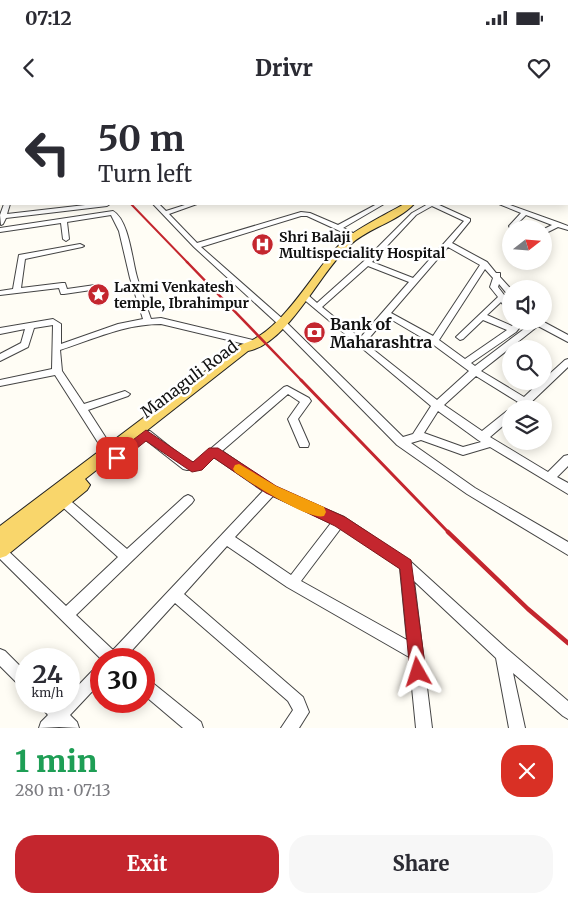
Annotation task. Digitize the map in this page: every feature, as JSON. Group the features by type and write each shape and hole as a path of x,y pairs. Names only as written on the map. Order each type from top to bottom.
{"main road":[{"name":"Managuli Road","path":"3,529 110,452 244,348 255,345 282,323 305,297 346,243 408,205"},
{"name":"Managuli Road","path":"0,550 146,434 253,353 255,345"}],"street":[{"path":"144,100 151,100"},
{"path":"7,205 1,217 0,232 64,220 114,214 127,246 129,264 147,320"},
{"path":"1,217 99,205"},
{"path":"157,205 196,246 282,323 401,442 471,491 566,545"},
{"path":"165,213 191,205"},
{"path":"338,228 379,205"},
{"path":"318,308 367,263 414,214 430,205"},
{"path":"360,343 468,220 434,205"},
{"path":"505,205 568,228"},
{"path":"518,220 526,212"},
{"path":"196,246 301,214 308,214 355,236"},
{"path":"64,220 66,239"},
{"path":"552,227 558,224"},
{"path":"447,243 484,264 502,281"},
{"path":"17,290 22,257 80,246"},
{"path":"367,263 414,281"},
{"path":"434,341 484,264"},
{"path":"460,337 484,317 502,297 494,287 497,275"},
{"path":"0,293 62,285 64,292 96,287"},
{"path":"305,297 437,405 487,440 568,490"},
{"path":"386,313 434,341 513,400"},
{"path":"484,317 502,325"},
{"path":"56,348 87,339 110,328 147,320 161,321 255,345"},
{"path":"0,331 51,322 57,324 56,370 83,408 110,452"},
{"path":"0,358 19,350 25,345 31,325"},
{"path":"464,364 513,330"},
{"path":"401,442 417,436 437,405 525,330"},
{"path":"551,330 568,339"},
{"path":"527,400 568,362"},
{"path":"0,383 56,370"},
{"path":"146,434 192,467 197,466 287,389 306,401 293,419 304,444"},
{"path":"83,408 125,394"},
{"path":"417,436 463,451 487,440 502,424"},
{"path":"214,451 271,490 340,521 406,565 502,654 568,711"},
{"path":"549,478 568,459"},
{"path":"123,648 271,490"},
{"path":"62,500 127,557"},
{"path":"66,615 188,500"},
{"path":"292,582 340,521"},
{"path":"227,538 292,582 416,653"},
{"path":"0,550 101,648"},
{"path":"406,565 424,728"},
{"path":"174,594 293,696 298,702 300,712 289,728"},
{"path":"502,654 517,728"},
{"path":"2,662 15,673"},
{"path":"47,728 90,683"},
{"path":"155,694 195,728"},
{"path":"59,715 71,728"}],"railway":[{"path":"132,205 188,263"},
{"path":"187,262 302,381"},
{"path":"301,380 448,532"},
{"path":"448,532 528,609 568,643"}],"slow traffic":[{"path":"239,469 271,490 319,512"}],"place":[{"name":"Shri Balaji Multispeciality Hospital","path":"263,245"},
{"name":"Laxmi Venkatesh temple, Ibrahimpur","path":"98,295"},
{"name":"Bank of Maharashtra","path":"314,333"}],"route":[{"path":"117,458 146,434 187,466 197,466 214,451 271,490 340,521 406,565 418,672"}]}
